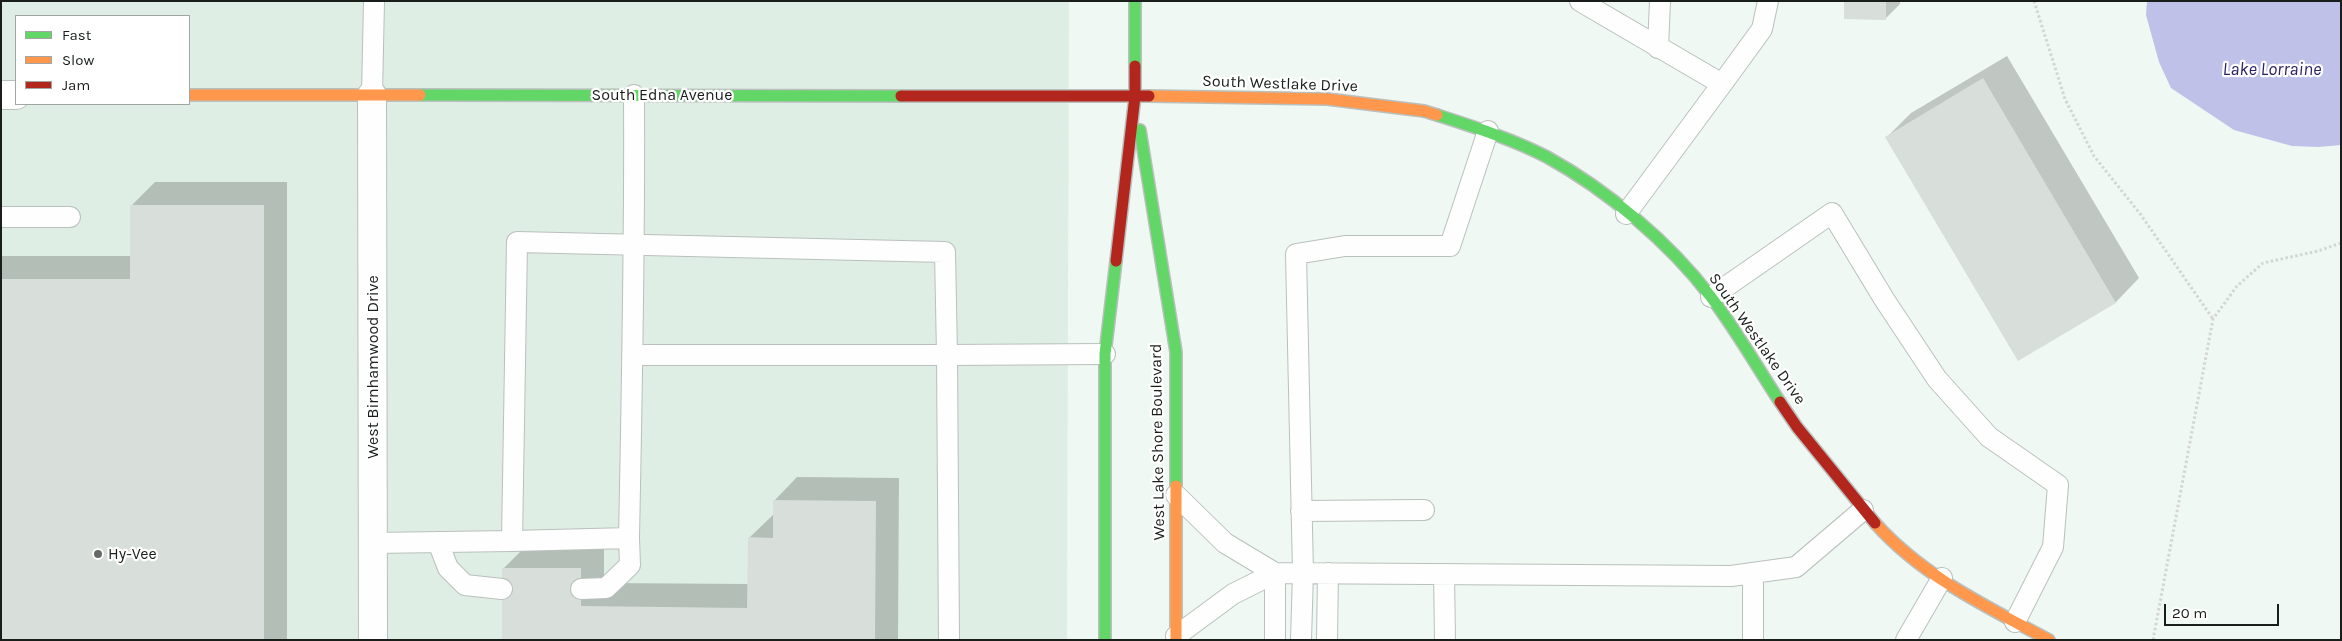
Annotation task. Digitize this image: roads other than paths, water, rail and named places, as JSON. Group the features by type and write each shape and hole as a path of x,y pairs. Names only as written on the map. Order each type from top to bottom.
{"street":[{"name":"West Lake Shore Boulevard","path":"1104,640 1105,354 1135,96 1135,1"},
{"path":"1,95 15,95"},
{"name":"South Edna Avenue","path":"190,95 1135,96"},
{"name":"West Birnhamwood Drive","path":"372,95 373,640"},
{"name":"West Lake Shore Boulevard","path":"1135,96 1176,352 1176,638"},
{"name":"South Westlake Drive","path":"1135,96 1327,98 1424,111 1488,131 1546,157 1587,182 1651,232 1681,262 1711,297 1798,427 1862,510 1911,558 1942,578 1960,593 2049,640"}],"lane":[{"path":"372,95 374,1"},
{"path":"1580,1 1722,84"},
{"path":"1658,48 1660,1"},
{"path":"1626,214 1762,29 1768,1"},
{"path":"581,589 606,588 630,565 635,245 634,95"},
{"path":"1302,640 1303,573 1296,254 1345,246 1450,246 1488,131"},
{"path":"1711,297 1832,213 1884,300 1937,379 1989,437 2058,485 2053,547 2015,622"},
{"path":"1,217 70,217"},
{"path":"512,541 517,242 945,252 949,640"},
{"path":"632,355 1105,354"},
{"path":"1176,495 1225,543 1274,573"},
{"path":"1301,511 1424,510"},
{"path":"1176,638 1233,594 1274,573 1730,576 1796,567 1862,510"},
{"path":"373,543 629,538"},
{"path":"438,542 448,568 465,585 502,589"},
{"path":"1274,573 1275,640"},
{"path":"1327,640 1328,573"},
{"path":"1753,573 1753,640"},
{"path":"1444,574 1445,640"},
{"path":"1906,640 1942,578"}],"water":[{"name":"Lake Lorraine","path":"2147,1 2341,1 2341,145 2318,147 2292,146 2234,130 2171,88 2159,62 2146,15"}],"place":[{"name":"Hy-Vee","path":"98,554"}]}
